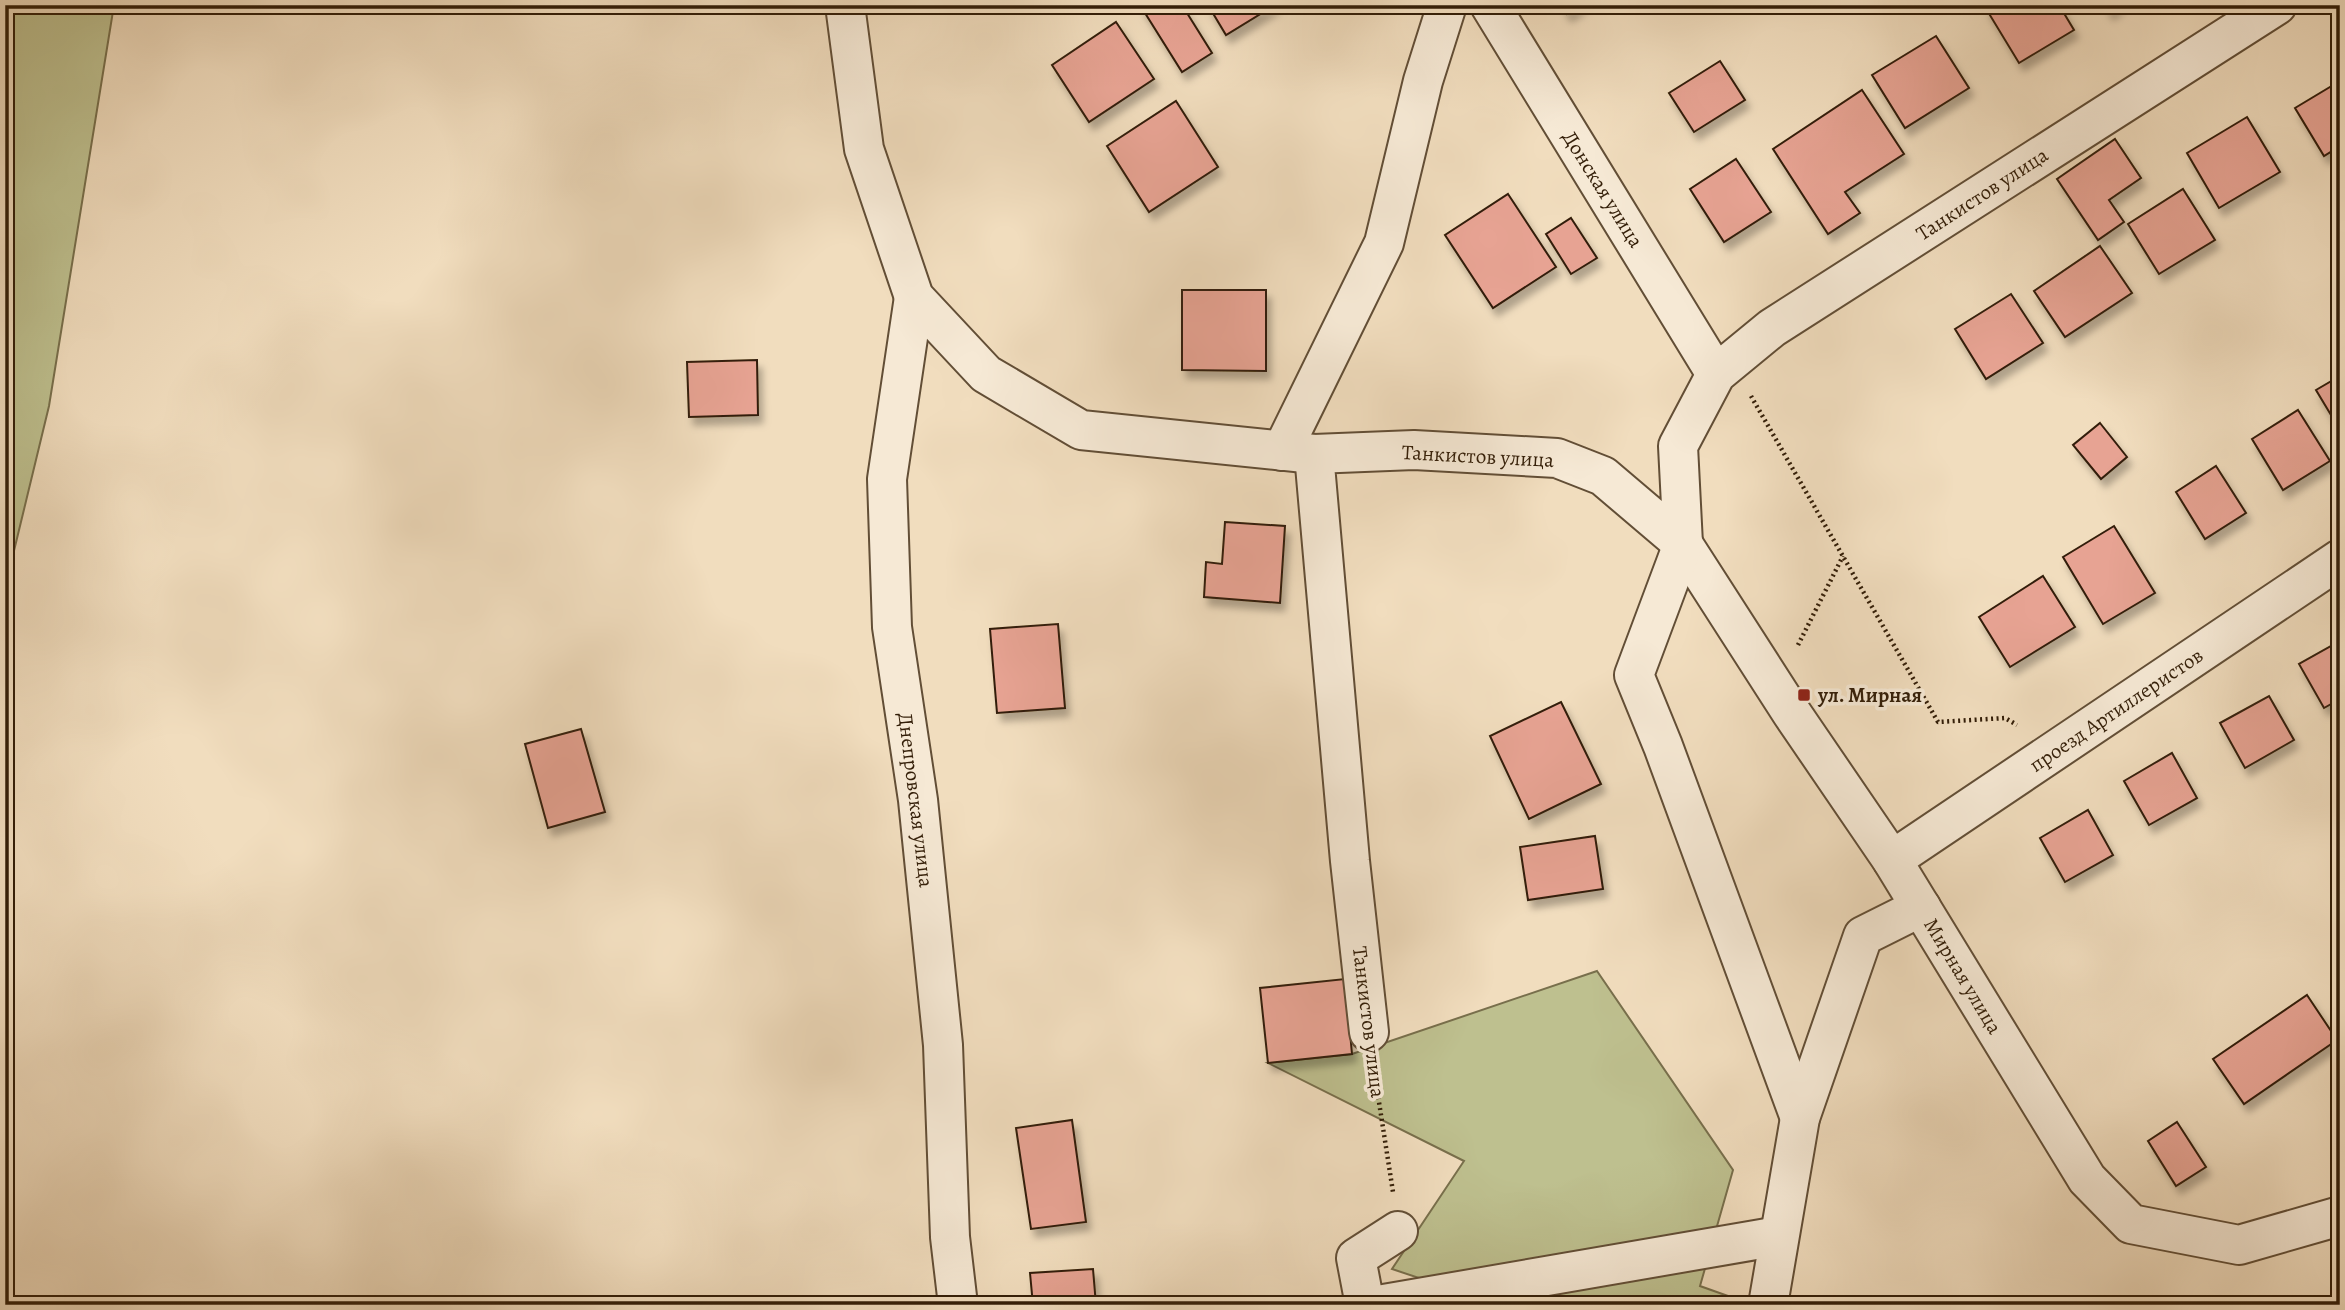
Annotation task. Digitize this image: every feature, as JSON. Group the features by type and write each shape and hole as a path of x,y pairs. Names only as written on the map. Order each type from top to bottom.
{"street":[{"name":"Днепровская улица","path":"845,5 864,149 914,297 986,374 1081,430 1298,452"},
{"path":"1298,452 1384,243 1423,81 1447,5"},
{"name":"Донская улица","path":"1490,5 1724,368"},
{"name":"Танкистов улица","path":"1683,544 1678,446 1724,368 1772,328 2277,5"},
{"name":"Днепровская улица","path":"914,297 887,479 892,627 918,800 943,1045 950,1237 958,1305"},
{"name":"Танкистов улица","path":"1369,1032 1298,452 1414,450 1557,458 1603,476 1683,544"},
{"path":"1683,544 1634,675 1664,746 1800,1118"},
{"name":"Мирная улица","path":"1683,544 1776,689 1892,860 2087,1179 2131,1224 2239,1245 2340,1216"},
{"name":"проезд Артиллеристов","path":"1892,860 2340,559"},
{"path":"1768,1305 1800,1118 1863,936 1921,907"},
{"path":"1365,1305 1356,1258 1398,1231"},
{"path":"1378,1305 1779,1236"}],"path":[{"path":"1724,368 1844,555 1938,722 2005,718 2056,750"},
{"path":"1776,689 1844,555"},
{"name":"Танкистов улица","path":"1369,1032 1398,1231"}],"green space":[{"path":"5,5 114,5 49,406 5,588"},
{"path":"1597,971 1733,1170 1700,1286 1745,1302 1743,1305 1500,1305 1392,1269 1464,1161 1268,1063 1352,1054"}],"building":[{"path":"1140,5 1182,5 1212,53 1182,72"},
{"path":"1208,5 1275,5 1226,35"},
{"path":"1561,5 1581,5 1567,14"},
{"path":"2059,5 2074,30 2019,63 1985,7"},
{"path":"2104,5 2119,5 2109,12"},
{"path":"1116,22 1154,79 1089,122 1052,65"},
{"path":"1936,36 1969,88 1905,128 1872,75"},
{"path":"1720,61 1745,100 1694,132 1669,93"},
{"path":"2340,81 2340,146 2324,156 2295,108"},
{"path":"1862,90 1904,154 1845,192 1860,213 1828,234 1773,149"},
{"path":"1176,101 1218,167 1149,212 1107,146"},
{"path":"2247,117 2280,172 2219,208 2187,153"},
{"path":"2115,139 2141,178 2109,200 2124,222 2098,240 2057,179"},
{"path":"1736,159 1771,212 1724,242 1690,189"},
{"path":"2183,189 2215,240 2159,274 2128,224"},
{"path":"1508,194 1556,267 1493,308 1445,235"},
{"path":"1571,218 1597,258 1571,274 1546,234"},
{"path":"2100,246 2132,293 2065,337 2034,291"},
{"path":"1182,290 1266,290 1266,371 1182,370"},
{"path":"2011,294 2043,343 1986,379 1955,329"},
{"path":"757,360 758,415 689,417 687,362"},
{"path":"2340,376 2340,430 2316,390"},
{"path":"2298,410 2330,461 2283,490 2252,439"},
{"path":"2100,423 2127,457 2101,479 2073,445"},
{"path":"2216,466 2246,513 2205,539 2176,492"},
{"path":"1225,522 1285,526 1280,603 1204,597 1206,562 1222,564"},
{"path":"2114,526 2155,593 2103,624 2063,557"},
{"path":"2043,576 2075,627 2010,667 1979,617"},
{"path":"1058,624 1065,708 997,713 990,629"},
{"path":"2340,641 2340,699 2324,708 2299,664"},
{"path":"2269,696 2294,740 2245,768 2220,723"},
{"path":"1561,702 1601,784 1529,819 1490,736"},
{"path":"581,729 605,812 548,828 525,744"},
{"path":"2172,753 2197,798 2149,825 2124,781"},
{"path":"2088,810 2113,855 2065,882 2040,838"},
{"path":"1595,836 1603,889 1528,900 1520,847"},
{"path":"1345,979 1352,1054 1268,1063 1260,988"},
{"path":"2307,995 2337,1040 2244,1104 2213,1059"},
{"path":"1072,1120 1086,1222 1031,1229 1016,1128"},
{"path":"2177,1122 2206,1167 2176,1186 2148,1141"},
{"path":"1093,1269 1096,1305 1033,1305 1030,1273"}],"place":[{"name":"ул. Мирная","path":"1804,695"}]}
